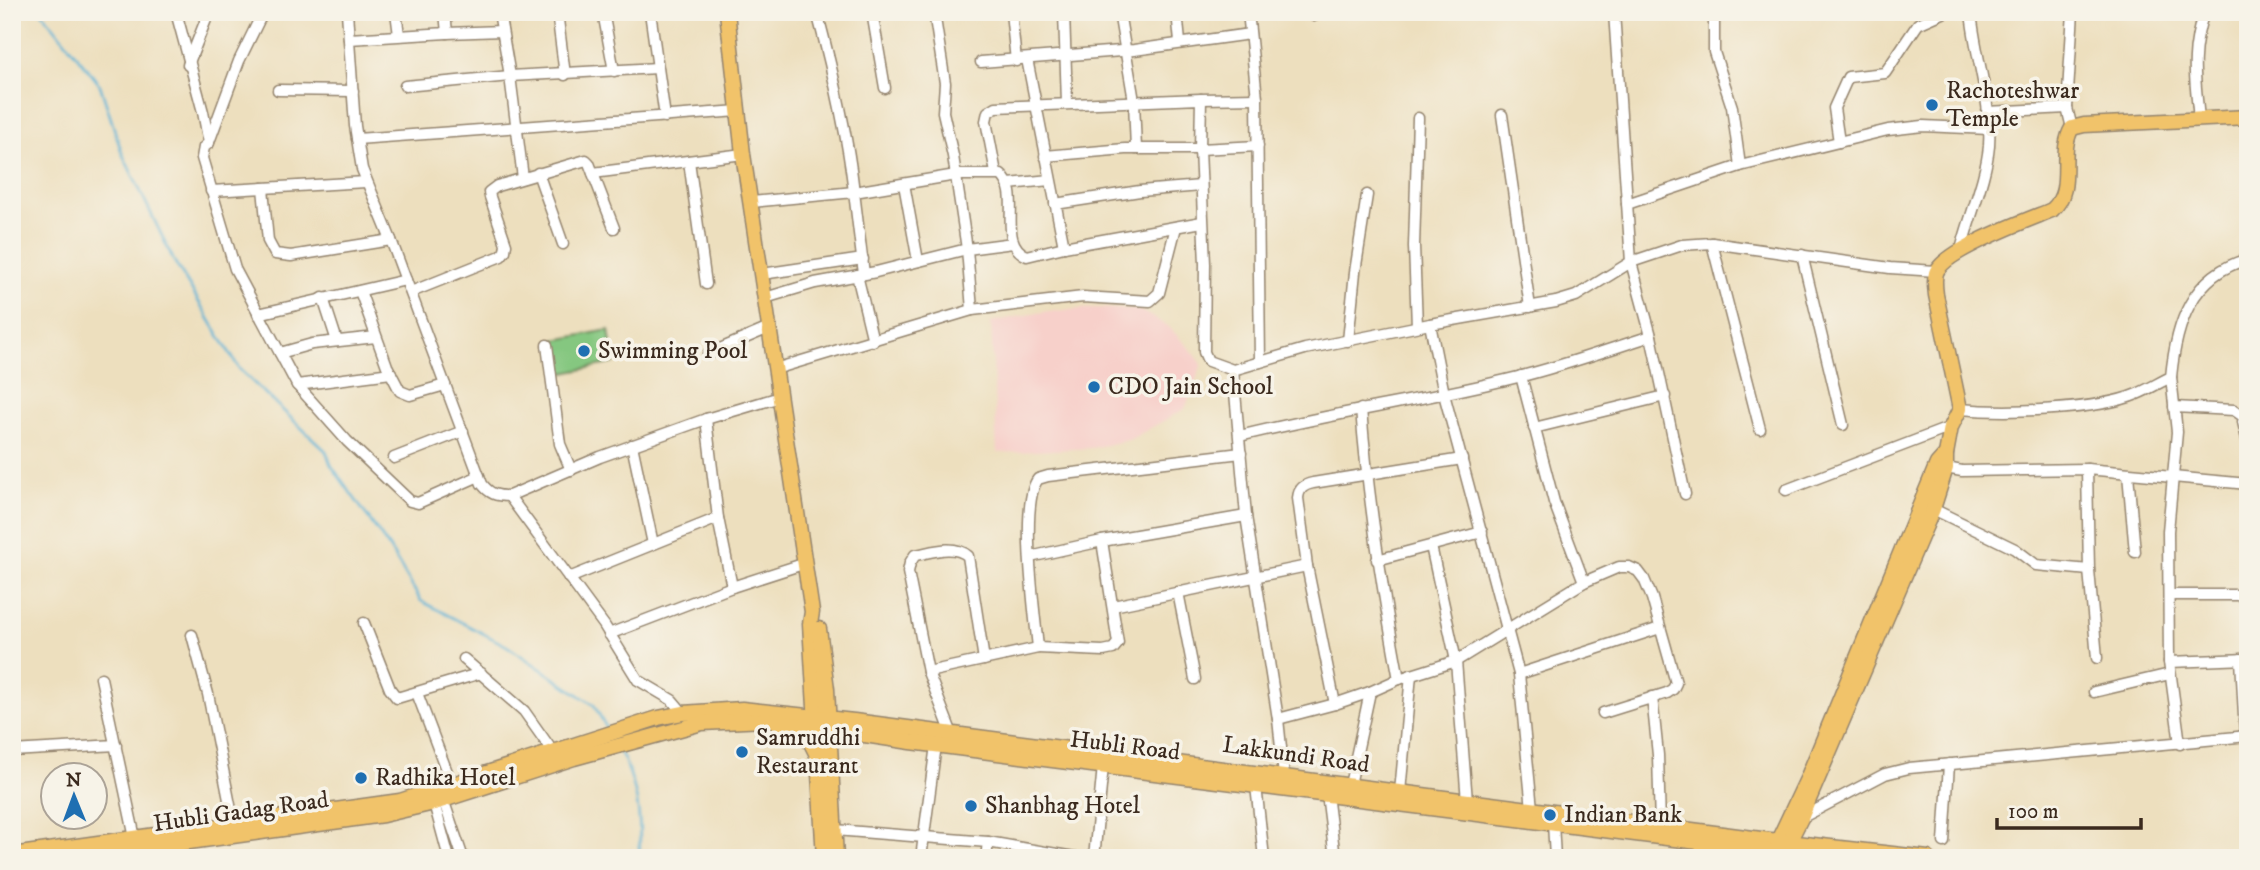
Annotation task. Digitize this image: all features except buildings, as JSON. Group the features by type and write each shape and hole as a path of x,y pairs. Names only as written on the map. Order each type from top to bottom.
{"main road":[{"path":"727,12 743,154 806,564 812,611 810,624 821,689 825,757 824,858"},
{"path":"1779,850 1807,779 1920,522 1933,509 1946,461 1951,427 1960,409 1936,295 1936,271 1943,261 1961,250 2052,210 2057,205 2064,188 2067,142 2072,128 2084,125 2248,117"},
{"path":"1779,850 1801,818 1920,522 1937,464 1946,461"},
{"path":"786,719 808,704 821,689"},
{"path":"821,689 856,728 825,757"},
{"path":"682,713 742,709 786,719 825,757 836,858"},
{"name":"Hubli Gadag Road","path":"12,855 400,801 658,718 682,713"},
{"name":"Hubli Road","path":"574,758 702,723 786,719 856,728 936,745 1779,850 1823,858"},
{"name":"Lakkundi Road","path":"856,728 952,734 1284,776 1660,826 1779,850 1928,858"},
{"name":"Hubli Gadag Road","path":"74,858 152,852 383,815 438,801 574,758"}],"street":[{"path":"176,12 209,143"},
{"path":"188,65 209,12"},
{"path":"263,12 239,61 202,158 234,269 297,385 347,441 410,501 418,503 479,476"},
{"path":"347,12 357,139 366,182 411,292 479,476 488,492 509,496 632,445 780,397"},
{"path":"396,12 399,35"},
{"path":"445,12 447,33"},
{"path":"499,12 523,178"},
{"path":"557,12 565,75"},
{"path":"603,12 614,71"},
{"path":"650,12 665,117"},
{"path":"817,12 838,93 855,192 863,259 861,275 873,341"},
{"path":"872,12 885,88"},
{"path":"934,12 945,83 943,112 967,249 972,310"},
{"path":"1011,12 1021,60 1036,105 1064,247"},
{"path":"1064,12 1067,103"},
{"path":"1119,12 1134,101 1136,149"},
{"path":"1177,12 1180,42"},
{"path":"1248,12 1257,98 1261,362"},
{"path":"1614,12 1631,262 1665,396 1685,494"},
{"path":"1714,12 1714,52 1732,107 1740,166"},
{"path":"1839,142 1834,108 1848,77 1885,73 1918,24 1945,12"},
{"path":"1961,250 1989,145 1987,112 1970,12"},
{"path":"2072,128 2067,108 2073,12"},
{"path":"2199,119 2193,59 2196,34 2204,12"},
{"path":"349,39 502,31"},
{"path":"981,62 1124,50 1250,34"},
{"path":"405,86 510,76 658,68"},
{"path":"278,90 353,91"},
{"path":"996,173 986,121 988,112 996,107 1257,98"},
{"path":"1201,99 1205,357 1208,361 1233,370 1305,349 1576,296 1631,262 1682,245 1712,243 1890,268 1936,271"},
{"path":"1987,112 2067,108"},
{"path":"357,139 739,111"},
{"path":"1502,115 1530,307"},
{"path":"1417,326 1414,246 1418,118"},
{"path":"1627,204 1740,166 1905,127 1989,129"},
{"path":"1045,156 1136,149 1258,146"},
{"path":"593,173 743,154"},
{"path":"411,292 503,253 506,244 489,192 498,186 538,173 581,160 589,163 614,228"},
{"path":"689,161 706,284"},
{"path":"538,173 563,244"},
{"path":"752,202 855,192 956,175 996,173 1009,184 1013,243 1019,252 1027,256 1202,222"},
{"path":"1009,184 1050,180"},
{"path":"211,191 366,182"},
{"path":"904,184 918,261"},
{"path":"1055,204 1140,191 1201,186"},
{"path":"263,188 268,241 275,254 291,256 391,240"},
{"path":"1348,341 1354,272 1367,195"},
{"path":"775,369 972,310 1083,297 1150,301 1158,293 1176,227"},
{"path":"765,298 815,283 861,275 967,249 1013,243"},
{"path":"1712,243 1760,429"},
{"path":"1802,255 1843,425"},
{"path":"762,274 863,259"},
{"path":"2180,744 2169,668 2168,531 2178,432 2171,377 2175,343 2179,327 2202,285 2221,269 2248,259"},
{"path":"258,314 406,280"},
{"path":"360,291 376,337 400,391 410,395 445,384"},
{"path":"323,298 337,341"},
{"path":"1430,324 1444,394 1519,674 1532,809"},
{"path":"708,354 769,328"},
{"path":"1240,436 1521,376 1651,336"},
{"path":"280,353 312,344 376,337"},
{"path":"547,345 560,444 571,470"},
{"path":"1233,370 1246,516 1278,719 1284,776"},
{"path":"297,385 391,373"},
{"path":"1521,376 1554,502 1584,582"},
{"path":"1960,409 2057,408 2099,404 2136,395 2171,377"},
{"path":"1534,428 1665,396"},
{"path":"2174,407 2234,410 2246,416 2244,426 2248,443"},
{"path":"1361,410 1377,560 1399,678"},
{"path":"706,419 718,517 732,587"},
{"path":"1786,490 1951,427"},
{"path":"394,458 463,431"},
{"path":"632,445 653,544"},
{"path":"1038,648 1030,557 1031,494 1038,480 1048,476 1241,453"},
{"path":"1335,704 1307,566 1299,491 1304,485 1462,459"},
{"path":"1946,461 1962,471 2087,469 2248,484"},
{"path":"2087,469 2089,570 2097,658"},
{"path":"2128,474 2135,552"},
{"path":"509,496 609,634 638,680 672,700 682,713"},
{"path":"1933,509 2015,549 2036,565 2089,570"},
{"path":"1030,557 1102,541 1246,516"},
{"path":"569,578 718,517"},
{"path":"1377,560 1482,532"},
{"path":"928,672 1038,648 1103,651 1113,649 1118,643 1102,541"},
{"path":"1431,546 1456,661 1467,801"},
{"path":"952,734 928,672 908,572 909,563 915,555 953,549 968,556 984,660"},
{"path":"609,634 732,587 806,564"},
{"path":"1113,606 1307,566"},
{"path":"1278,719 1335,704 1399,678 1456,661 1584,582 1619,567 1629,567 1638,571 1644,579 1652,598 1676,683 1667,693 1603,713"},
{"path":"1178,592 1195,680"},
{"path":"2169,595 2248,595"},
{"path":"364,623 397,698 481,673"},
{"path":"1519,674 1660,628"},
{"path":"192,635 208,694 234,825"},
{"path":"464,659 524,711 553,752"},
{"path":"1801,818 1885,774 1909,768 2246,736 2244,659 2169,668 2094,692"},
{"path":"1400,792 1411,675"},
{"path":"101,678 135,838"},
{"path":"1350,785 1370,692"},
{"path":"417,693 452,785"},
{"path":"1651,697 1658,755 1660,826"},
{"path":"12,751 116,745"},
{"path":"920,858 936,745"},
{"path":"1944,842 1950,764"},
{"path":"1094,858 1104,766"},
{"path":"1256,786 1264,858"},
{"path":"1327,794 1335,858"},
{"path":"438,801 449,858"},
{"path":"438,801 463,858"},
{"path":"1553,823 1555,858"},
{"path":"835,830 988,842 1055,856 1080,858"},
{"path":"986,858 988,842"}],"shaded area":[{"name":"CDO Jain School","path":"1097,308 1139,310 1168,326 1194,353 1202,364 1185,409 1129,440 1092,448 997,453 991,322 1048,311"}],"green space":[{"name":"Swimming Pool","path":"609,330 614,363 559,374 555,340"}],"waterway":[{"path":"42,12 100,85 122,153 174,261 240,370 326,451 331,465 388,546 421,601 507,646 594,705 607,729"},
{"path":"619,750 630,775 637,802 639,858"}],"place":[{"name":"Rachoteshwar Temple","path":"1932,105"},
{"name":"Swimming Pool","path":"584,351"},
{"name":"CDO Jain School","path":"1094,387"},
{"name":"Samruddhi Restaurant","path":"742,752"},
{"name":"Radhika Hotel","path":"361,778"},
{"name":"Shanbhag Hotel","path":"971,806"},
{"name":"Indian Bank","path":"1550,815"}]}
